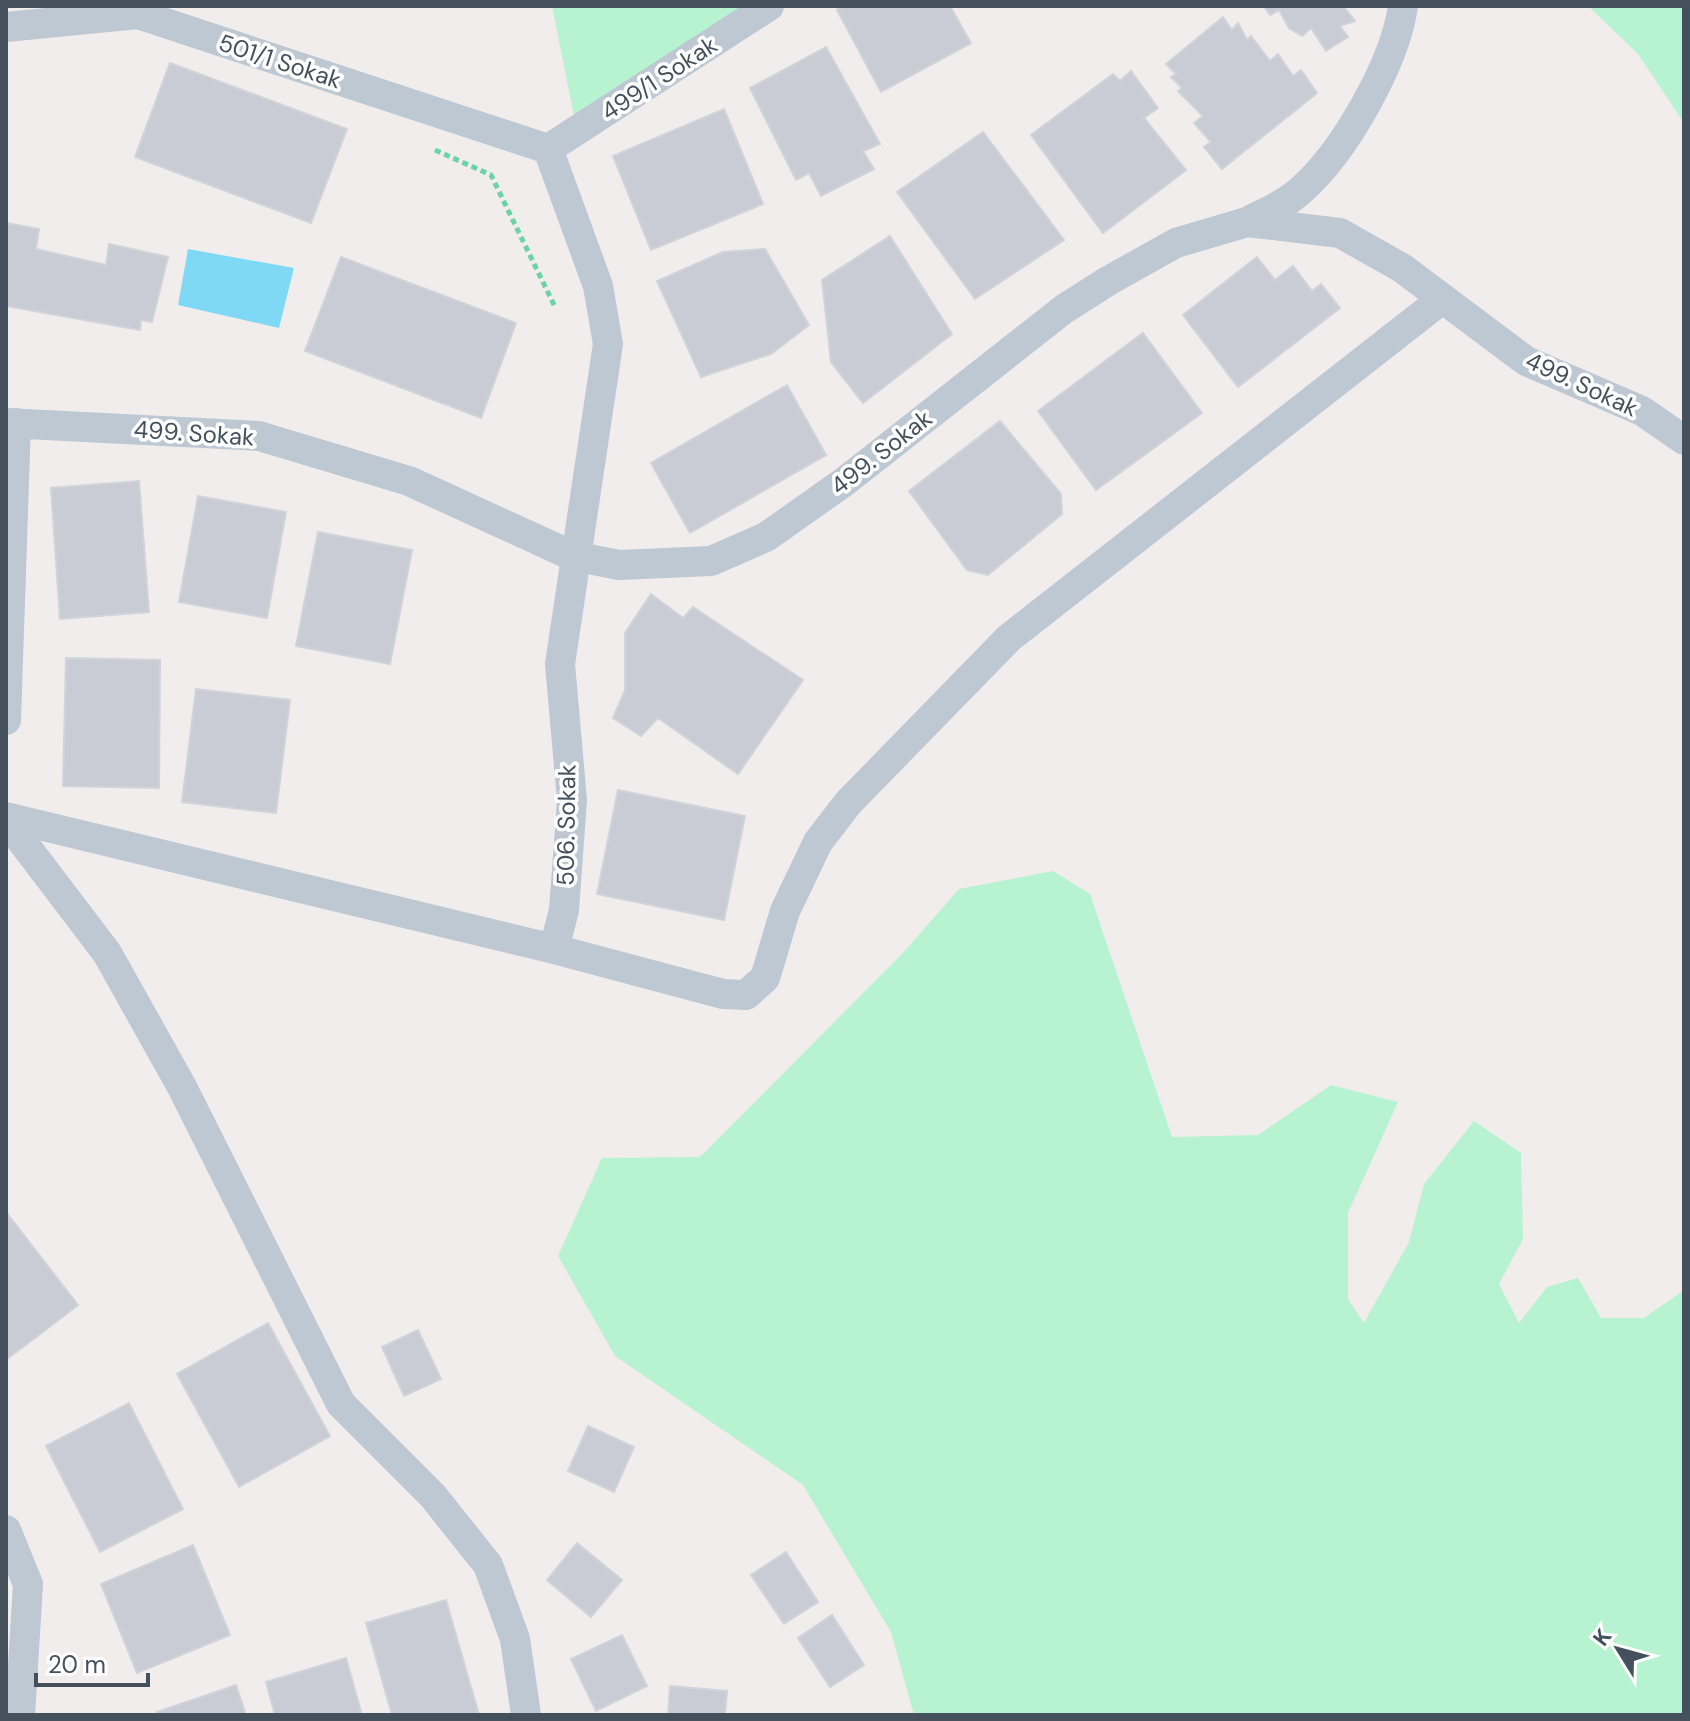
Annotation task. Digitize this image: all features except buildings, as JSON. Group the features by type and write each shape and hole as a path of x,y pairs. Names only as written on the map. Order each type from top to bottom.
{"street":[{"name":"499/1 Sokak","path":"548,149 769,6"},
{"path":"1247,222 1300,191 1341,142 1389,65 1403,6"},
{"name":"501/1 Sokak","path":"6,27 138,10 548,149"},
{"name":"506. Sokak","path":"548,149 598,286 608,344 573,556 560,664 572,800 564,910 554,949"},
{"name":"499. Sokak","path":"11,423 259,436 409,481 573,556 619,565 711,561 766,537 844,482 1064,309 1176,243 1247,222 1340,233 1402,268 1526,361 1642,411 1684,440"},
{"path":"6,818 554,949 723,994 746,995 765,978 785,911 818,842 848,803 1009,638 1441,300"},
{"path":"6,720 11,423"},
{"path":"6,818 107,953 182,1087 341,1404 433,1496 488,1565 515,1639 526,1715"},
{"path":"6,1530 28,1584 20,1715"}],"path":[{"path":"423,145 491,175 555,307"}],"green space":[{"path":"552,6 769,6 577,131"},
{"path":"1588,6 1684,6 1684,123 1638,54"},
{"path":"1053,871 1090,894 1172,1137 1258,1135 1331,1085 1398,1102 1348,1213 1348,1299 1364,1323 1409,1242 1424,1184 1474,1121 1521,1153 1523,1239 1499,1284 1519,1323 1547,1287 1578,1278 1601,1318 1644,1318 1684,1290 1684,1715 914,1715 891,1632 803,1485 615,1356 558,1256 602,1158 700,1157 902,954 959,889"}],"water":[{"path":"188,249 294,268 279,328 178,305"}]}
